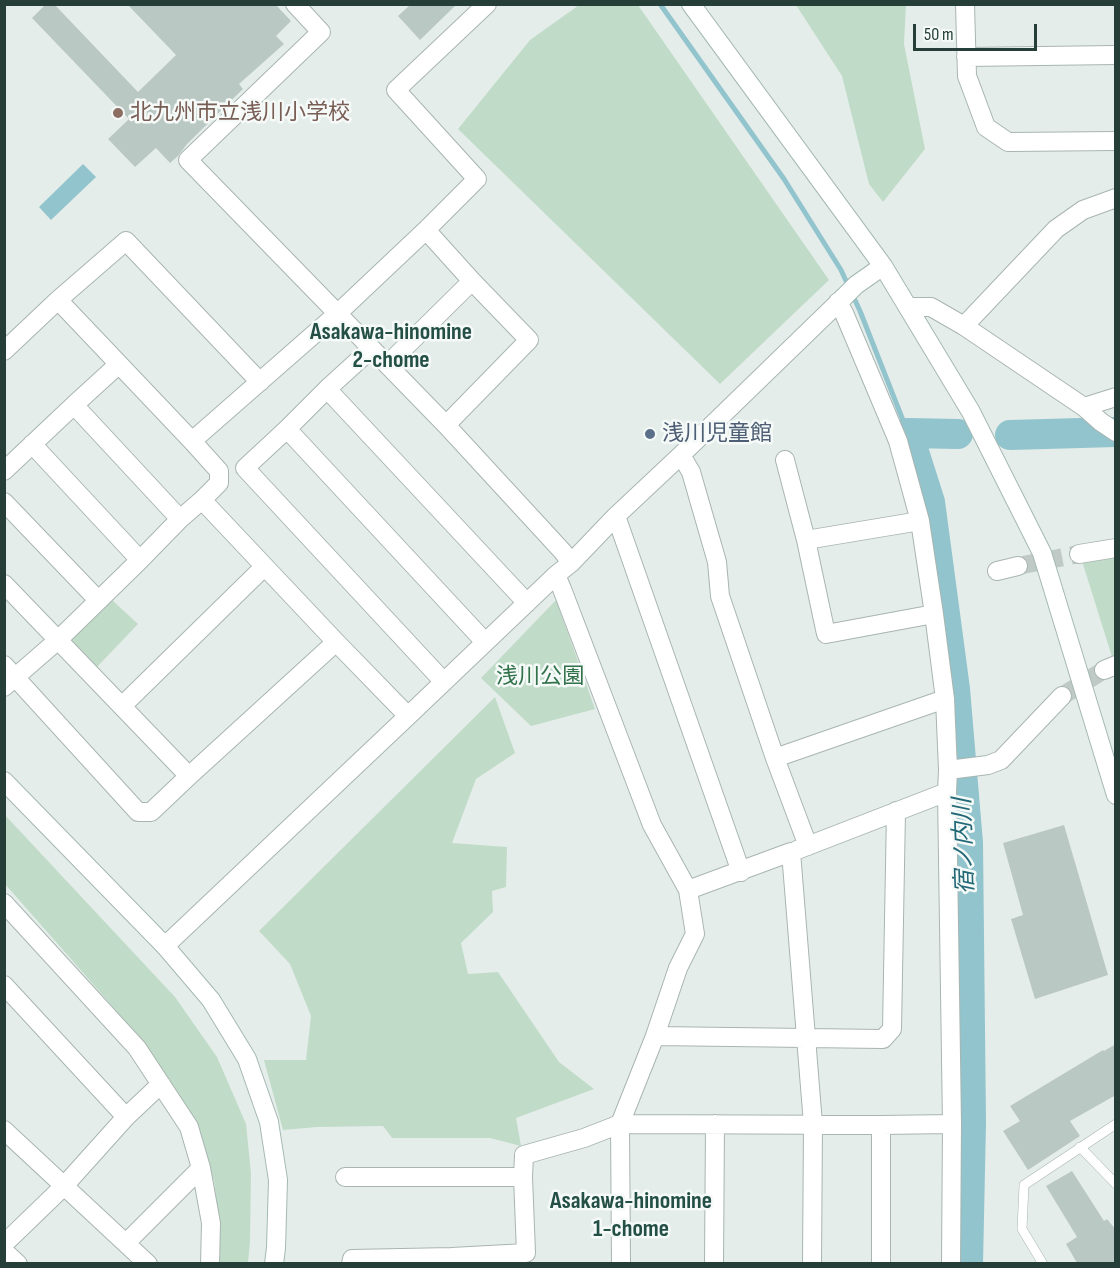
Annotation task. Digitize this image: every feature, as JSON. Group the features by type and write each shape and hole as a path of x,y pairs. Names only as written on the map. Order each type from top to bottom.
{"street":[{"path":"295,4 321,32 188,160 446,425 571,563"},
{"path":"192,441 337,314 477,179 396,90 487,4"},
{"path":"691,4 884,266 971,412 1042,553 1116,795"},
{"path":"965,4 967,76 986,128 1008,142 1116,141"},
{"path":"966,57 1116,55"},
{"path":"964,326 1056,229 1083,210 1116,198"},
{"path":"426,230 529,340 446,425"},
{"path":"4,351 126,241 260,382"},
{"path":"165,946 571,563 616,516 845,295 884,266"},
{"path":"388,364 472,281"},
{"path":"845,295 844,313 898,441 920,521 945,699 952,769 947,792 952,1124 951,1263"},
{"path":"58,300 219,471 219,483 58,640 8,676 138,812 151,812 336,642"},
{"path":"909,307 931,307 964,326 1084,407 1108,427"},
{"path":"371,349 245,468 444,682"},
{"path":"4,471 119,364"},
{"path":"327,389 527,603"},
{"path":"1084,407 1116,397"},
{"path":"74,405 180,519"},
{"path":"287,429 485,642"},
{"path":"32,444 140,560"},
{"path":"681,455 692,472 717,562 720,596 775,758 800,849 806,1039 813,1124 812,1263"},
{"path":"786,460 826,634 934,614"},
{"path":"202,500 408,716"},
{"path":"4,502 98,600"},
{"path":"616,516 741,872"},
{"path":"806,540 920,521"},
{"path":"1079,555 1116,548"},
{"path":"997,571 1018,566"},
{"path":"122,706 264,567"},
{"path":"556,575 652,825 688,890 695,934 678,968 655,1036 620,1124 621,1263"},
{"path":"4,584 189,776"},
{"path":"952,769 988,765 1001,760 1062,696"},
{"path":"775,758 945,699"},
{"path":"4,781 165,946 211,1000 247,1059 269,1122 278,1180 274,1263"},
{"path":"688,890 741,872 947,792"},
{"path":"655,1036 884,1039 892,1029 896,811"},
{"path":"4,903 137,1048 189,1127 201,1168 211,1223 210,1263"},
{"path":"4,985 126,1117"},
{"path":"4,1244 64,1186 126,1117 161,1084"},
{"path":"351,1255 452,1260 526,1253 524,1155 584,1138 620,1124 952,1124"},
{"path":"714,1263 715,1124"},
{"path":"881,1125 881,1263"},
{"path":"4,1130 148,1263"},
{"path":"126,1243 201,1168"},
{"path":"345,1177 523,1177"},
{"path":"4,1251 18,1263"}],"lane":[{"path":"1043,1263 1022,1229 1024,1185 1115,1125"},
{"path":"1080,1147 1116,1184"}],"green space":[{"path":"579,5 638,5 829,280 720,384 458,129 530,40"},
{"path":"796,5 906,5 904,44 925,149 883,202 869,184 842,76"},
{"path":"1115,555 1116,659 1113,660 1082,561"},
{"path":"111,599 138,624 96,668 69,638"},
{"name":"浅川公園","path":"556,600 595,709 531,726 481,678"},
{"path":"495,697 515,753 476,779 452,843 507,847 506,887 492,891 493,912 461,943 468,974 498,972 559,1062 594,1089 516,1118 521,1146 490,1138 392,1138 383,1126 283,1130 264,1060 306,1060 311,1016 290,964 259,931"},
{"path":"4,814 175,997 217,1057 246,1124 251,1173 248,1263 219,1263 220,1228 214,1181 189,1111 143,1041 5,884"}],"water":[{"path":"83,164 96,177 51,220 39,207"}],"building":[{"path":"46,4 54,4 138,92 176,55 127,4 275,4 291,21 276,36 284,44 239,84 243,89 187,144 178,156 170,163 156,148 135,167 108,139 129,119 32,18"},
{"path":"411,4 457,4 420,40 398,16"},
{"path":"1064,825 1108,975 1035,999 1011,919 1023,915 1003,843"},
{"path":"1116,1044 1116,1095 1070,1121 1080,1136 1028,1170 1003,1131 1020,1121 1010,1106"},
{"path":"1072,1171 1104,1221 1107,1219 1116,1230 1116,1263 1077,1263 1066,1244 1077,1237 1046,1186"}],"waterway":[{"path":"660,4 784,179 841,270 860,311 908,433"},
{"path":"1010,435 1116,432"},
{"name":"宿ノ内川","path":"958,434 908,433 930,502 955,689 968,843 971,1123 968,1264"}],"tunnel":[{"path":"1018,566 1079,554"},
{"path":"1062,696 1104,670"}],"place":[{"name":"北九州市立浅川小学校","path":"118,113"},
{"name":"浅川児童館","path":"650,434"}],"district":[{"name":"Asakawa-hinomine 2-chome","path":"391,347"},
{"name":"Asakawa-hinomine 1-chome","path":"631,1216"}]}
